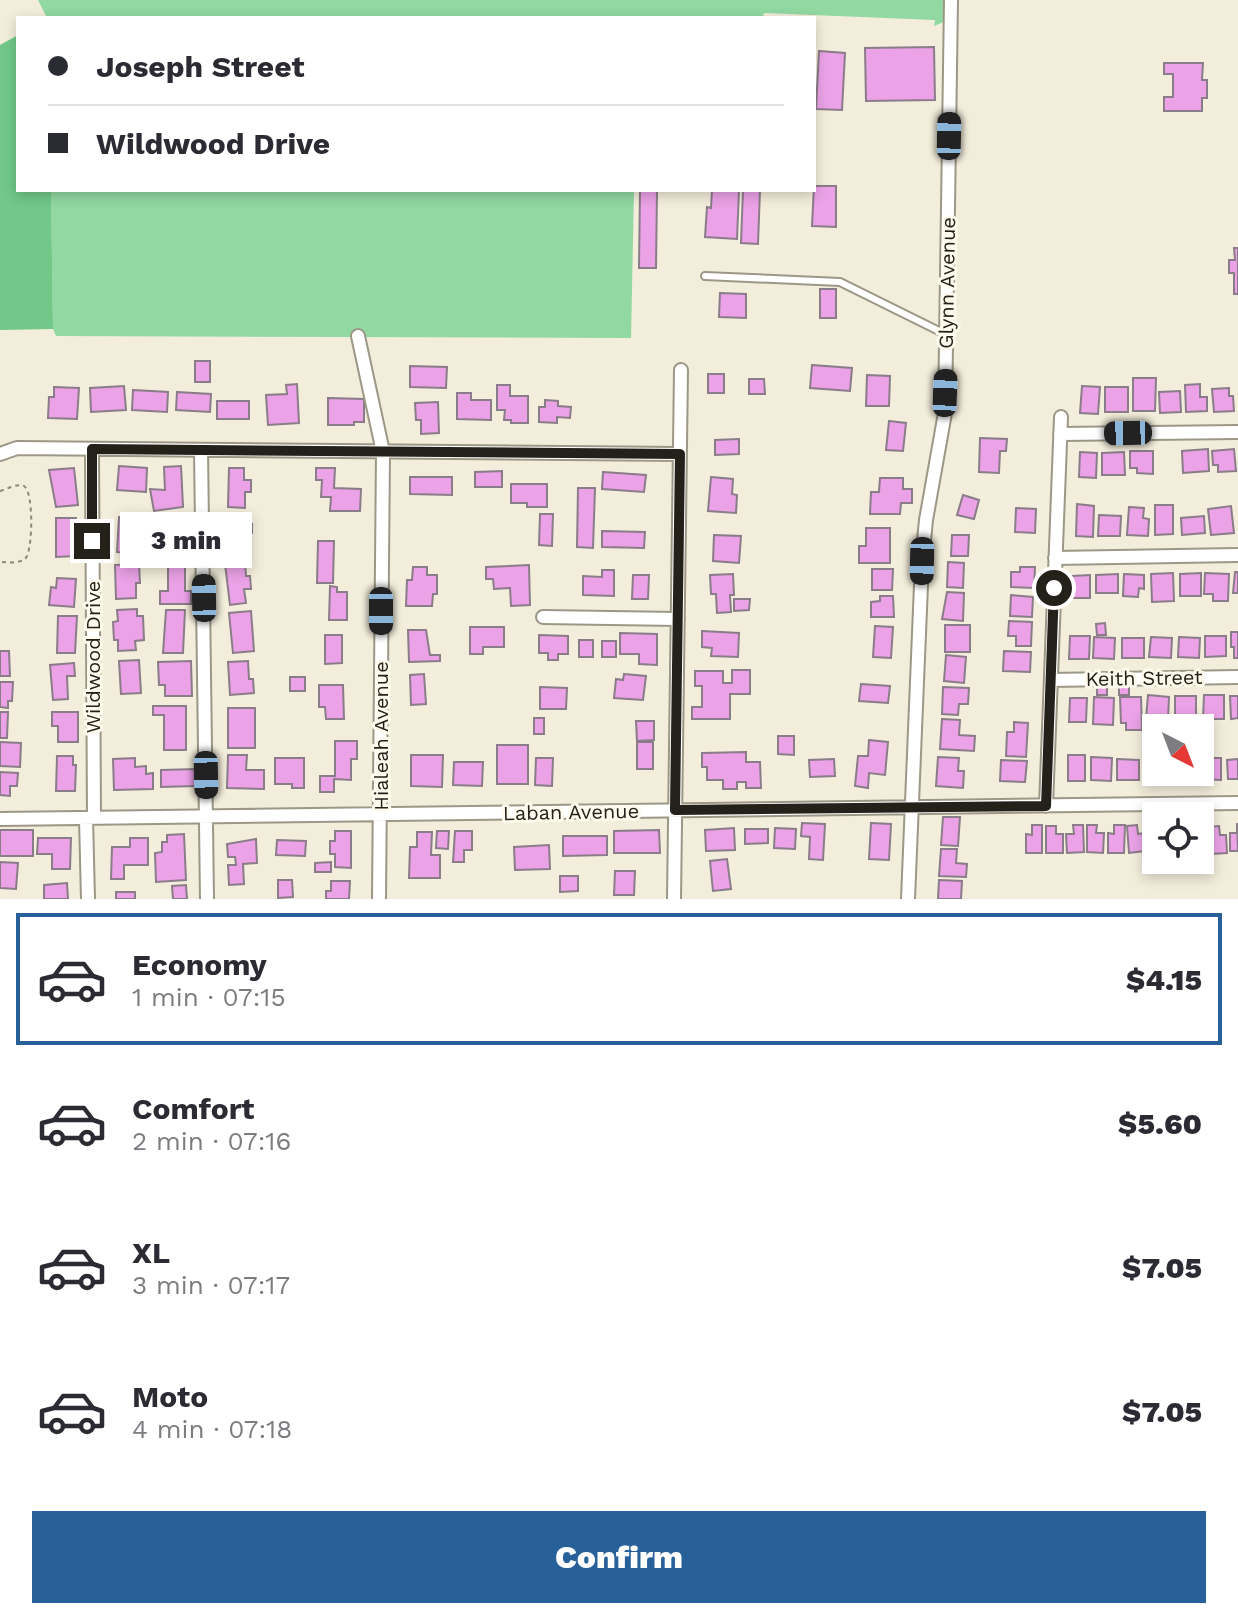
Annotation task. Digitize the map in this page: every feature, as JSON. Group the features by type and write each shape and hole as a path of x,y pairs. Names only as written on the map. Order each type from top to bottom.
{"street":[{"name":"Glynn Avenue","path":"908,899 922,561 945,413 951,0"},
{"name":"Hialeah Avenue","path":"358,336 383,452 379,899"},
{"path":"674,899 681,370"},
{"path":"1046,806 1061,417"},
{"path":"1060,434 1238,432"},
{"path":"0,454 17,448 680,454"},
{"name":"Wildwood Drive","path":"88,899 92,449"},
{"path":"201,450 207,899"},
{"path":"1055,558 1238,555"},
{"path":"543,617 678,619"},
{"name":"Keith Street","path":"1051,680 1238,677"},
{"name":"Laban Avenue","path":"0,819 1238,803"}],"lane":[{"path":"705,276 840,282 947,335"}],"path":[{"path":"0,491 20,485 28,490 31,506 29,552 25,559 17,562 0,562"}],"green space":[{"path":"38,0 949,0 946,21 934,26 935,20 764,13 763,16 46,16"},
{"path":"16,36 16,192 51,192 53,329 0,330 0,45"},
{"path":"51,192 634,192 631,338 56,336 53,329"}],"building":[{"path":"934,47 935,100 866,101 865,48"},
{"path":"819,51 845,53 842,110 816,109"},
{"path":"1164,63 1203,63 1202,80 1207,80 1207,98 1202,98 1202,111 1164,111 1164,97 1173,97 1173,74 1164,74"},
{"path":"816,186 836,186 836,227 812,226"},
{"path":"640,192 657,192 656,268 639,268"},
{"path":"712,192 739,192 737,239 705,237 707,207 711,208"},
{"path":"743,192 760,192 758,244 741,243"},
{"path":"1234,248 1238,248 1238,294 1234,294 1234,273 1229,273 1229,260 1235,260"},
{"path":"820,289 836,289 836,318 820,318"},
{"path":"720,293 746,294 746,318 719,317"},
{"path":"195,361 210,361 210,382 195,382"},
{"path":"812,365 852,368 850,391 810,388"},
{"path":"410,366 447,367 446,388 410,387"},
{"path":"708,374 724,374 724,393 708,393"},
{"path":"867,375 890,376 889,406 866,406"},
{"path":"1133,378 1156,378 1155,411 1133,411"},
{"path":"749,379 764,379 765,394 749,394"},
{"path":"297,384 299,423 268,425 266,395 287,394 286,385"},
{"path":"1200,384 1200,397 1207,397 1207,411 1186,412 1185,385"},
{"path":"497,385 510,385 510,396 528,396 528,423 504,420 505,410 497,410"},
{"path":"124,386 126,410 91,412 90,388"},
{"path":"1082,386 1100,387 1098,414 1080,413"},
{"path":"54,387 79,388 77,419 48,418 49,397 54,397"},
{"path":"1105,387 1128,387 1128,412 1105,412"},
{"path":"1229,388 1234,411 1214,412 1212,389"},
{"path":"133,390 168,392 167,412 132,410"},
{"path":"1180,391 1181,412 1160,413 1159,392"},
{"path":"177,392 211,394 210,412 176,410"},
{"path":"457,393 471,393 471,400 491,400 491,420 457,419"},
{"path":"328,398 364,399 364,422 328,425"},
{"path":"545,400 558,401 558,406 571,407 570,418 557,417 557,423 539,422 539,407 545,407"},
{"path":"217,401 249,401 249,419 217,419"},
{"path":"438,402 439,433 421,434 421,420 416,420 415,403"},
{"path":"889,421 906,423 903,451 886,450"},
{"path":"980,438 1007,439 1006,451 1000,451 999,473 979,472"},
{"path":"739,439 739,454 715,455 715,440"},
{"path":"1208,449 1209,471 1183,473 1182,451"},
{"path":"1234,449 1236,471 1218,472 1218,465 1213,465 1212,451"},
{"path":"1130,451 1153,451 1153,474 1137,473 1137,468 1130,468"},
{"path":"1080,452 1097,453 1096,478 1079,477"},
{"path":"1124,452 1125,475 1102,475 1102,453"},
{"path":"119,466 147,468 146,492 117,490"},
{"path":"181,466 183,507 154,511 150,489 165,490 164,467"},
{"path":"74,468 78,505 56,507 49,470"},
{"path":"229,468 244,468 244,480 251,480 251,492 245,492 245,508 228,507"},
{"path":"316,468 335,468 334,488 361,489 360,511 330,511 331,497 321,497 322,480 316,480"},
{"path":"502,471 502,487 475,487 475,472"},
{"path":"603,472 646,475 644,492 602,489"},
{"path":"410,477 452,477 452,495 410,494"},
{"path":"711,477 733,479 732,494 737,495 736,513 708,511"},
{"path":"880,478 903,478 903,489 912,489 912,503 901,503 900,514 870,514 871,492 879,492"},
{"path":"511,484 547,484 547,507 511,503"},
{"path":"578,488 595,488 593,548 577,547"},
{"path":"963,495 979,500 974,519 957,515"},
{"path":"1077,504 1094,506 1093,537 1076,536"},
{"path":"1155,505 1173,505 1173,534 1155,535"},
{"path":"1231,506 1234,533 1211,535 1208,509"},
{"path":"1129,507 1144,508 1143,518 1149,519 1148,536 1127,535"},
{"path":"1016,508 1036,509 1035,533 1015,532"},
{"path":"540,514 553,514 552,546 539,545"},
{"path":"1099,515 1121,516 1120,536 1098,536"},
{"path":"164,516 184,517 183,546 155,546 155,530 163,530"},
{"path":"1204,516 1205,533 1182,535 1181,518"},
{"path":"119,517 136,517 133,553 117,552"},
{"path":"56,518 76,518 76,556 56,557"},
{"path":"227,519 243,519 243,524 252,524 252,533 244,533 244,551 227,551"},
{"path":"866,528 890,528 890,563 859,563 859,546 866,546"},
{"path":"602,531 645,532 644,548 602,547"},
{"path":"714,535 741,536 739,563 713,561"},
{"path":"952,535 969,535 968,556 951,556"},
{"path":"318,541 334,541 333,583 317,583"},
{"path":"168,562 185,562 185,591 191,591 191,604 160,604 160,591 168,591"},
{"path":"245,562 251,589 244,589 246,603 230,605 225,564"},
{"path":"948,562 964,563 963,588 947,587"},
{"path":"139,564 140,583 136,583 136,598 116,599 115,565"},
{"path":"529,565 530,605 511,606 510,588 494,589 493,579 486,579 486,567"},
{"path":"413,567 427,567 427,575 437,575 437,594 433,594 432,606 406,606 407,580 412,580"},
{"path":"1020,567 1035,567 1034,588 1011,587 1011,572 1020,572"},
{"path":"872,569 893,569 892,590 872,590"},
{"path":"602,570 614,570 614,596 583,595 583,576 602,577"},
{"path":"1235,572 1238,572 1238,593 1233,593"},
{"path":"1173,573 1174,601 1152,602 1151,574"},
{"path":"1201,573 1201,596 1180,596 1180,574"},
{"path":"1205,573 1229,574 1228,601 1213,601 1213,594 1204,594"},
{"path":"733,574 731,612 717,613 716,594 711,594 710,575"},
{"path":"1118,574 1118,593 1096,593 1096,575"},
{"path":"1124,574 1144,575 1144,589 1139,588 1138,597 1123,596"},
{"path":"633,575 649,575 648,599 632,599"},
{"path":"1090,575 1090,598 1072,598 1072,576"},
{"path":"57,578 76,579 74,607 49,605 51,587 56,588"},
{"path":"330,586 337,587 337,592 347,592 347,620 329,620"},
{"path":"947,592 964,593 963,621 942,619"},
{"path":"1011,595 1033,597 1032,617 1010,616"},
{"path":"880,596 893,596 894,617 871,617 871,602 880,601"},
{"path":"734,599 750,599 749,610 734,611"},
{"path":"137,609 137,616 143,616 144,640 135,641 136,650 118,651 113,622 118,621 117,610"},
{"path":"166,610 185,610 183,653 163,653"},
{"path":"251,611 254,651 233,653 229,613"},
{"path":"58,616 77,616 75,653 57,653"},
{"path":"1009,621 1032,622 1031,646 1016,646 1016,636 1008,636"},
{"path":"1105,623 1106,635 1097,635 1096,624"},
{"path":"945,625 970,625 970,652 945,652"},
{"path":"875,626 893,627 891,658 873,657"},
{"path":"470,627 504,627 504,647 483,647 483,654 470,654"},
{"path":"408,630 426,630 430,655 440,655 440,661 409,662"},
{"path":"702,631 739,633 738,657 711,656 712,648 702,647"},
{"path":"1231,632 1238,632 1238,658 1234,658 1234,647 1231,647"},
{"path":"620,633 657,634 657,665 639,664 639,654 620,654"},
{"path":"325,635 342,635 342,663 325,664"},
{"path":"539,635 568,636 568,654 558,654 558,660 548,660 548,653 539,653"},
{"path":"1070,636 1090,636 1089,659 1069,659"},
{"path":"1205,636 1226,636 1226,656 1205,657"},
{"path":"1094,637 1115,638 1114,659 1093,658"},
{"path":"1151,637 1172,638 1171,658 1149,657"},
{"path":"1179,637 1200,638 1199,658 1178,657"},
{"path":"1122,638 1144,638 1144,658 1122,658"},
{"path":"579,640 593,640 593,657 579,657"},
{"path":"602,641 616,641 616,657 602,657"},
{"path":"0,651 9,651 10,676 0,676"},
{"path":"1004,651 1031,652 1030,672 1003,671"},
{"path":"946,655 966,657 964,683 944,681"},
{"path":"139,660 141,693 121,694 119,661"},
{"path":"191,661 192,696 165,696 165,685 159,685 158,662"},
{"path":"248,661 254,693 230,695 228,662"},
{"path":"74,663 75,676 67,676 68,699 53,700 50,665"},
{"path":"732,670 750,670 750,694 730,694 730,719 692,719 692,707 702,707 702,686 695,686 695,671 723,671 723,683 732,683"},
{"path":"424,674 426,704 411,705 410,675"},
{"path":"624,674 646,676 643,700 614,698 616,679 623,680"},
{"path":"290,677 305,677 305,691 290,691"},
{"path":"0,682 13,682 12,701 8,701 8,708 0,707"},
{"path":"861,684 890,686 888,703 859,701"},
{"path":"319,685 343,685 344,719 326,719 325,707 319,707"},
{"path":"1107,686 1107,695 1097,695 1097,687"},
{"path":"1119,686 1129,686 1129,695 1119,695"},
{"path":"540,687 567,688 566,709 540,709"},
{"path":"943,687 969,688 968,704 959,704 958,715 942,714"},
{"path":"1148,695 1169,697 1168,714 1146,714"},
{"path":"1204,695 1224,695 1224,719 1214,719 1214,714 1203,714"},
{"path":"1175,696 1196,696 1196,714 1175,714"},
{"path":"1230,696 1238,696 1238,718 1231,719"},
{"path":"1094,697 1114,698 1113,725 1093,724"},
{"path":"1120,697 1141,697 1142,730 1126,730 1126,723 1121,723"},
{"path":"1070,698 1087,698 1086,722 1069,722"},
{"path":"153,706 186,706 186,750 164,750 164,715 153,715"},
{"path":"228,708 255,708 255,748 228,748"},
{"path":"0,712 8,712 7,738 0,738"},
{"path":"52,712 78,712 78,742 58,742 58,726 52,726"},
{"path":"534,718 544,718 544,734 534,734"},
{"path":"942,719 960,720 959,735 975,736 974,751 940,749"},
{"path":"636,721 654,721 654,740 637,741"},
{"path":"1014,722 1028,723 1026,757 1006,756 1007,732 1014,732"},
{"path":"778,736 794,736 794,755 778,754"},
{"path":"869,740 888,742 885,775 869,773 868,788 855,786 858,756 868,756"},
{"path":"335,741 357,741 357,759 351,759 351,780 334,779 334,792 320,792 320,776 335,776"},
{"path":"0,742 21,743 20,767 0,766"},
{"path":"637,742 653,742 653,769 637,769"},
{"path":"497,745 528,745 528,784 497,784"},
{"path":"746,752 746,762 760,762 761,788 746,788 746,782 737,782 737,789 723,789 723,780 707,780 707,767 702,767 702,753"},
{"path":"228,755 247,755 246,770 264,770 264,789 227,788"},
{"path":"411,755 443,755 442,787 411,786"},
{"path":"1068,755 1085,755 1085,781 1068,781"},
{"path":"57,756 73,756 73,765 76,765 75,791 56,791"},
{"path":"938,757 959,758 958,771 964,771 963,788 936,786"},
{"path":"1091,757 1112,758 1111,781 1091,780"},
{"path":"135,758 135,767 146,766 146,774 153,773 153,789 114,790 113,759"},
{"path":"275,758 304,758 304,788 275,784"},
{"path":"536,758 553,758 552,786 535,785"},
{"path":"1214,758 1221,758 1221,780 1214,780"},
{"path":"834,759 835,776 810,777 809,760"},
{"path":"1117,759 1139,760 1139,780 1117,780"},
{"path":"1238,759 1238,779 1228,779 1227,760"},
{"path":"1001,760 1027,761 1025,782 1000,781"},
{"path":"454,762 483,762 482,786 453,785"},
{"path":"196,769 196,786 161,787 161,770"},
{"path":"0,772 18,773 17,786 10,786 10,796 0,795"},
{"path":"943,817 960,817 958,846 941,845"},
{"path":"802,823 825,824 823,860 809,859 810,837 801,836"},
{"path":"871,823 891,824 889,860 869,859"},
{"path":"1237,823 1238,851 1230,851 1230,833 1237,833"},
{"path":"1032,825 1042,825 1042,853 1026,853 1026,834 1032,835"},
{"path":"1073,825 1083,825 1084,852 1067,853 1066,834 1074,834"},
{"path":"1087,825 1097,825 1096,833 1104,833 1103,853 1087,852"},
{"path":"1114,825 1125,825 1124,853 1108,853 1108,833 1114,834"},
{"path":"1137,825 1138,834 1142,833 1142,851 1129,853 1127,826"},
{"path":"1046,826 1056,826 1056,834 1063,834 1063,853 1046,853"},
{"path":"1214,826 1219,826 1220,835 1226,835 1227,853 1214,854"},
{"path":"734,828 735,850 706,851 705,830"},
{"path":"775,828 796,829 795,849 774,848"},
{"path":"745,829 768,829 768,843 745,844"},
{"path":"0,830 33,830 33,856 0,856"},
{"path":"659,830 660,853 614,853 614,831"},
{"path":"335,831 351,831 351,868 335,867 335,854 330,854 330,841 335,841"},
{"path":"437,831 449,831 448,849 436,848"},
{"path":"455,831 472,831 472,850 464,850 464,862 453,862"},
{"path":"417,832 432,832 431,855 440,855 440,878 409,878 410,847 417,847"},
{"path":"184,834 186,880 156,882 155,853 162,852 162,842 167,842 167,835"},
{"path":"563,836 607,836 607,855 563,856"},
{"path":"38,838 71,838 70,869 52,869 52,854 37,854"},
{"path":"130,838 148,838 148,865 124,865 124,879 111,879 112,847 130,847"},
{"path":"256,839 257,863 243,864 244,884 229,885 228,865 236,865 235,857 228,857 227,844"},
{"path":"277,840 306,841 305,856 276,855"},
{"path":"549,845 550,869 515,870 514,847"},
{"path":"941,849 957,849 956,863 967,864 966,877 939,876"},
{"path":"727,859 731,889 713,891 710,861"},
{"path":"0,862 18,863 16,889 0,888"},
{"path":"331,862 331,872 315,872 315,863"},
{"path":"615,871 635,871 634,895 614,895"},
{"path":"560,876 578,876 578,891 560,892"},
{"path":"278,880 292,880 293,897 278,898"},
{"path":"939,880 962,881 961,899 938,899"},
{"path":"331,881 350,881 349,899 326,899 326,891 331,891"},
{"path":"67,883 68,899 44,899 44,885"},
{"path":"186,885 187,899 173,899 172,886"},
{"path":"116,892 135,892 135,899 116,899"}],"route":[{"path":"92,541 92,449 680,454 675,810 1046,806 1054,588"}]}
